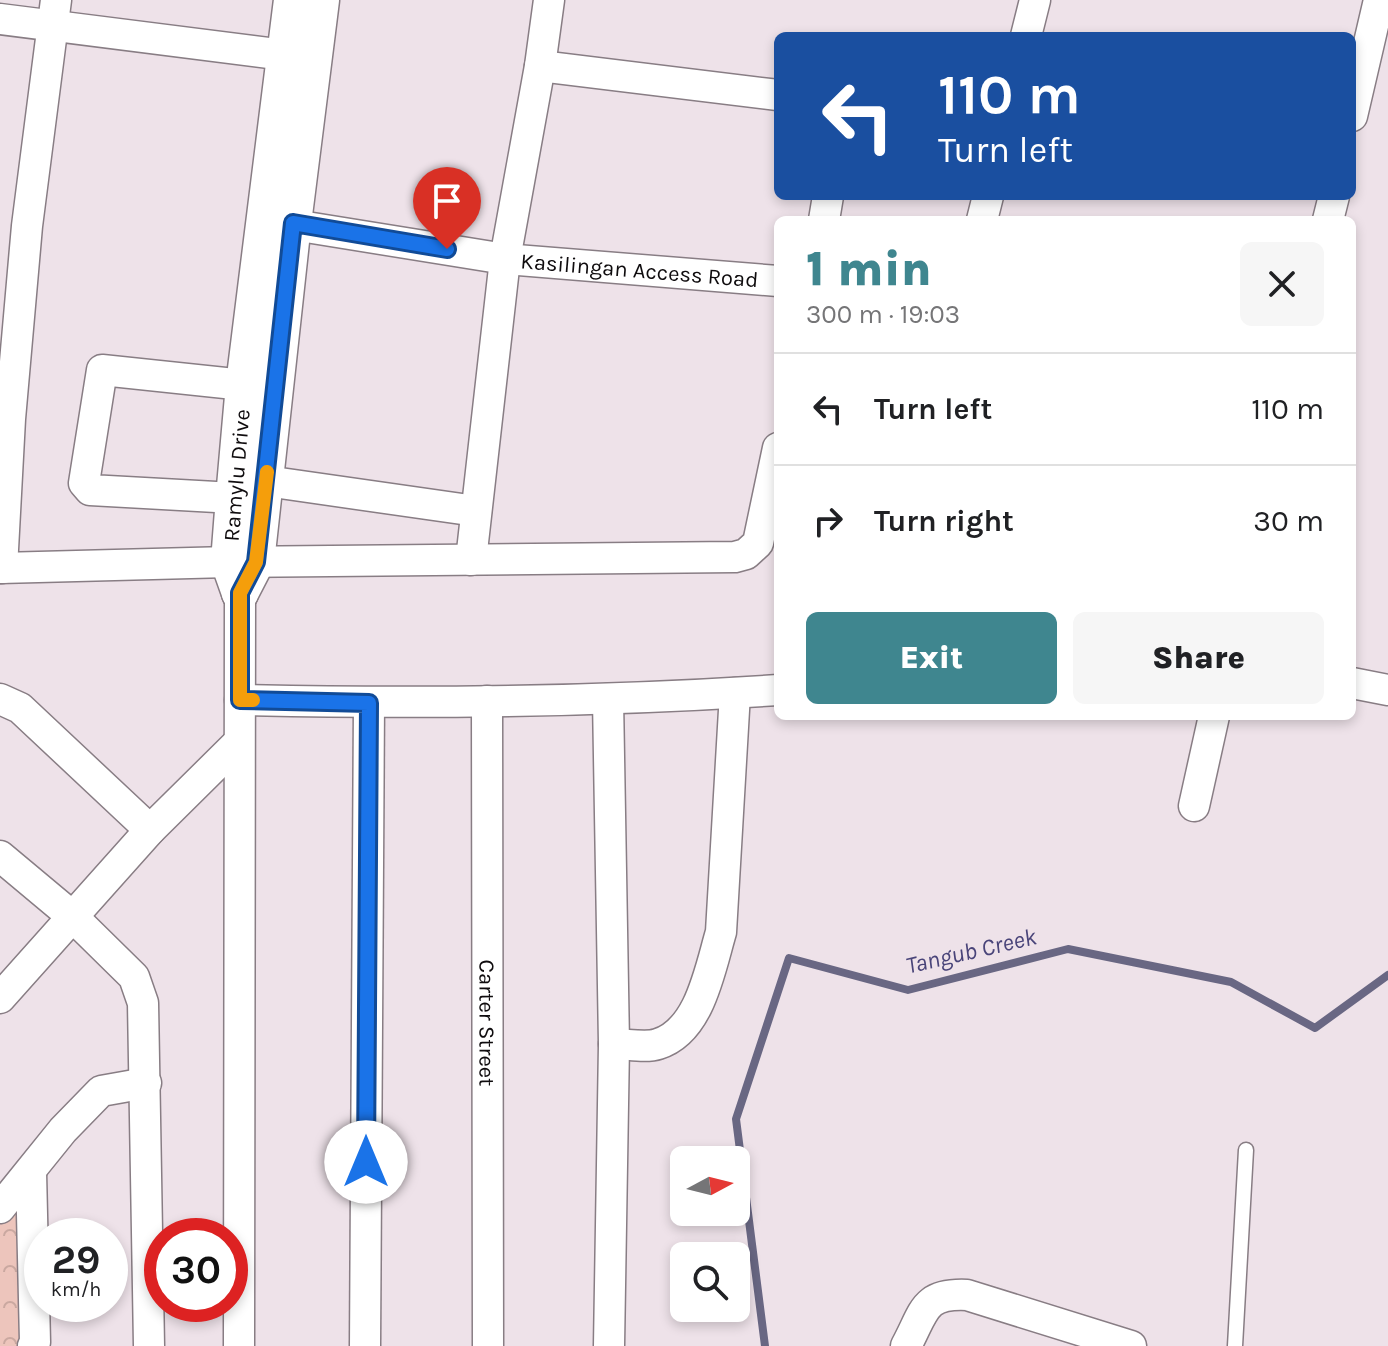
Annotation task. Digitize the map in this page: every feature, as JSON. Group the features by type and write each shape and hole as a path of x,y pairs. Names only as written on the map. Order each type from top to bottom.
{"street":[{"name":"Ramylu Drive","path":"242,572 266,481 278,222 298,56 292,0"},
{"name":"Ramylu Drive","path":"298,56 321,0"},
{"path":"471,560 505,259 549,0"},
{"path":"1027,32 1035,0"},
{"path":"1356,99 1379,0"},
{"path":"0,19 55,13 298,56"},
{"path":"55,13 14,225 1,568 242,572 471,560 735,557 746,554 758,543 774,467"},
{"path":"540,66 774,95"},
{"name":"Ramylu Drive","path":"242,572 234,498 244,385 278,222"},
{"name":"Kasilingan Access Road","path":"278,222 505,259 774,281"},
{"path":"234,498 90,490 84,483 102,370 244,385"},
{"path":"266,481 476,511"},
{"path":"239,1346 242,572"},
{"path":"1356,684 1388,690"},
{"path":"240,700 369,703 608,699 774,690"},
{"path":"614,1044 656,1045 674,1036 694,1012 710,970 721,932 735,693"},
{"path":"0,699 20,708 150,830"},
{"path":"608,699 614,1044 609,1346"},
{"name":"Carter Street","path":"487,701 488,1346"},
{"path":"365,1346 369,703"},
{"path":"1194,806 1213,720"},
{"path":"0,998 150,830 239,742"},
{"path":"0,856 73,917 134,977 143,1003 149,1346"},
{"path":"0,1208 63,1130 101,1091 146,1083"},
{"path":"31,1172 33,1346"},
{"path":"906,1346 930,1302 943,1294 967,1295 1131,1346"}],"lane":[{"path":"1235,1346 1246,1150"}],"green space":[{"path":"19,1197 19,1346 0,1346 0,1219"}],"waterway":[{"name":"Tangub Creek","path":"765,1346 736,1119 789,958 908,990 1068,949 1231,982 1315,1028 1388,975"}],"slow traffic":[{"path":"253,700 240,700 240,593 256,562 267,472"}],"route":[{"path":"366,1162 369,703 240,700 240,593 256,562 293,223 447,249"}]}
